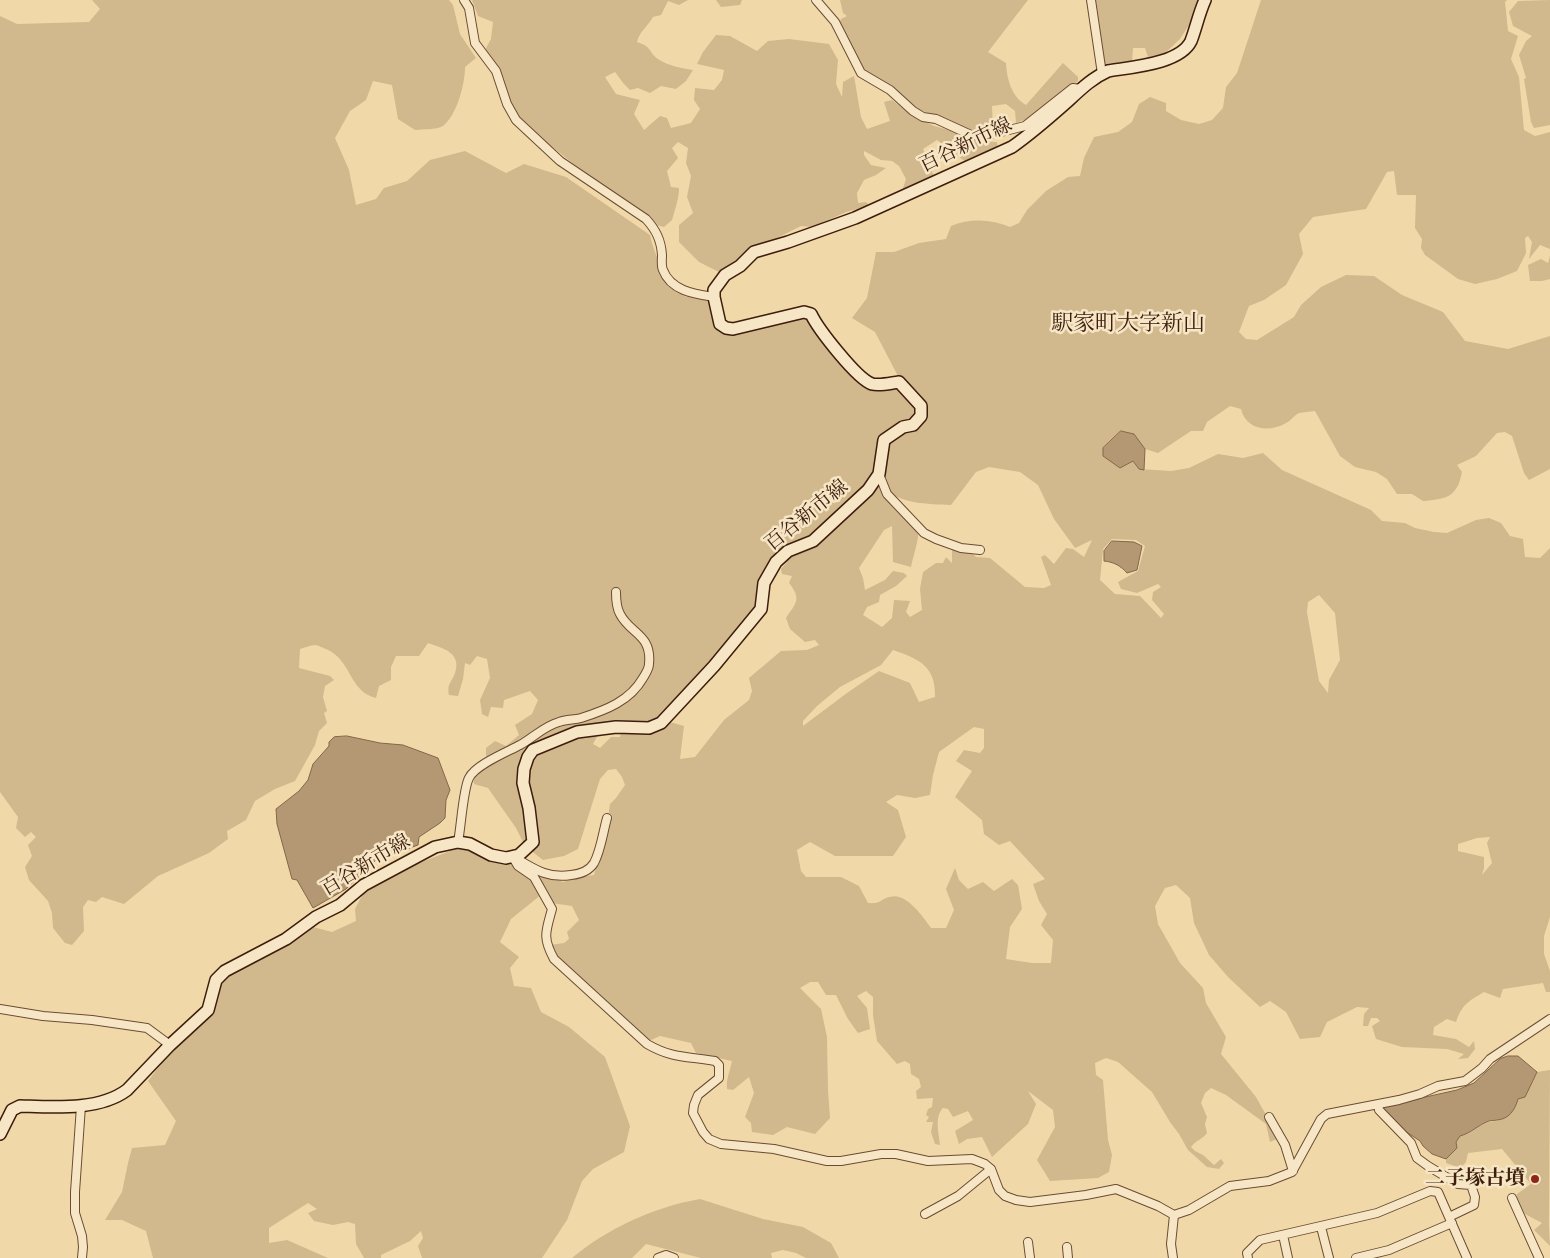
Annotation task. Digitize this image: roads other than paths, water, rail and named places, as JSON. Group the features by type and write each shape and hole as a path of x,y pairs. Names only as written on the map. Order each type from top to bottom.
{"main road":[{"name":"百谷新市線","path":"512,856 519,855 533,842 529,808 523,783 524,769 528,757 533,750 577,732 616,727 649,728 661,723 714,666 760,609 764,583 776,562 788,551 813,540 830,527 868,490 879,474 884,440 903,427 913,425 921,416 921,406 899,382 873,384 865,380 835,349 811,314 804,312 733,329 726,328 720,324 714,290 725,275 740,266 754,252 855,218 1012,147 1029,135 1082,88 1108,71 1164,60 1179,55 1190,43 1205,0"},
{"name":"百谷新市線","path":"0,1134 4,1116 20,1106 81,1106 120,1096 170,1045 208,1010 216,980 225,971 286,939 316,917 340,906 364,885 435,847 458,842"},
{"path":"458,842 470,844 491,855 506,858 512,856"}],"street":[{"path":"464,0 472,18 474,43 496,71 507,104 516,120 560,161 646,219 656,231 661,246 662,270 668,278 682,290 714,297"},
{"path":"816,0 836,22 861,73 890,90 913,111 923,117 936,119 972,135 985,136 1025,126 1074,88 1082,88"},
{"path":"1092,0 1102,74"},
{"path":"879,474 886,494 924,533 961,548 980,550"},
{"path":"458,842 469,777 478,769 541,730 557,722 579,719 603,710 627,698 638,687 649,666 649,650 642,638 620,615 616,603 616,592"},
{"path":"512,856 550,876 558,877 581,874 591,867 595,860 607,818"},
{"path":"512,856 518,866 534,877 552,909 546,927 546,937 548,948 554,959 646,1044 676,1057 715,1061 719,1065 719,1078 698,1095 694,1105 693,1113 697,1123 709,1139 721,1144 774,1148 826,1161 841,1161 881,1154 896,1154 928,1161 972,1159 985,1164 991,1169 1000,1190 1005,1196 1016,1200 1030,1202 1116,1189 1158,1206 1174,1215 1189,1210 1230,1186 1283,1177 1293,1171 1321,1120 1327,1114 1420,1094 1438,1086 1465,1081 1490,1059 1550,1019"},
{"path":"0,1008 43,1016 92,1020 147,1028 170,1045"},
{"path":"1356,1258 1389,1250 1450,1220 1474,1205 1475,1197 1471,1185 1458,1184 1417,1158 1411,1143 1379,1110 1378,1104"},
{"path":"81,1106 74,1214 82,1236 82,1258"},
{"path":"1269,1117 1285,1145 1293,1171"},
{"path":"925,1214 958,1196 991,1169"},
{"path":"1248,1258 1247,1253 1260,1240 1377,1213 1430,1190 1438,1192 1466,1258"},
{"path":"1512,1198 1539,1258"},
{"path":"1173,1258 1171,1244 1174,1215"},
{"path":"1321,1227 1329,1258"},
{"path":"1283,1235 1288,1258"},
{"path":"1028,1242 1030,1258"},
{"path":"1067,1247 1068,1258"},
{"path":"658,1258 666,1255 674,1258"}],"place":[{"name":"二子塚古墳","path":"1535,1179"}],"district":[{"name":"駅家町大字新山","path":"1128,325"}]}
